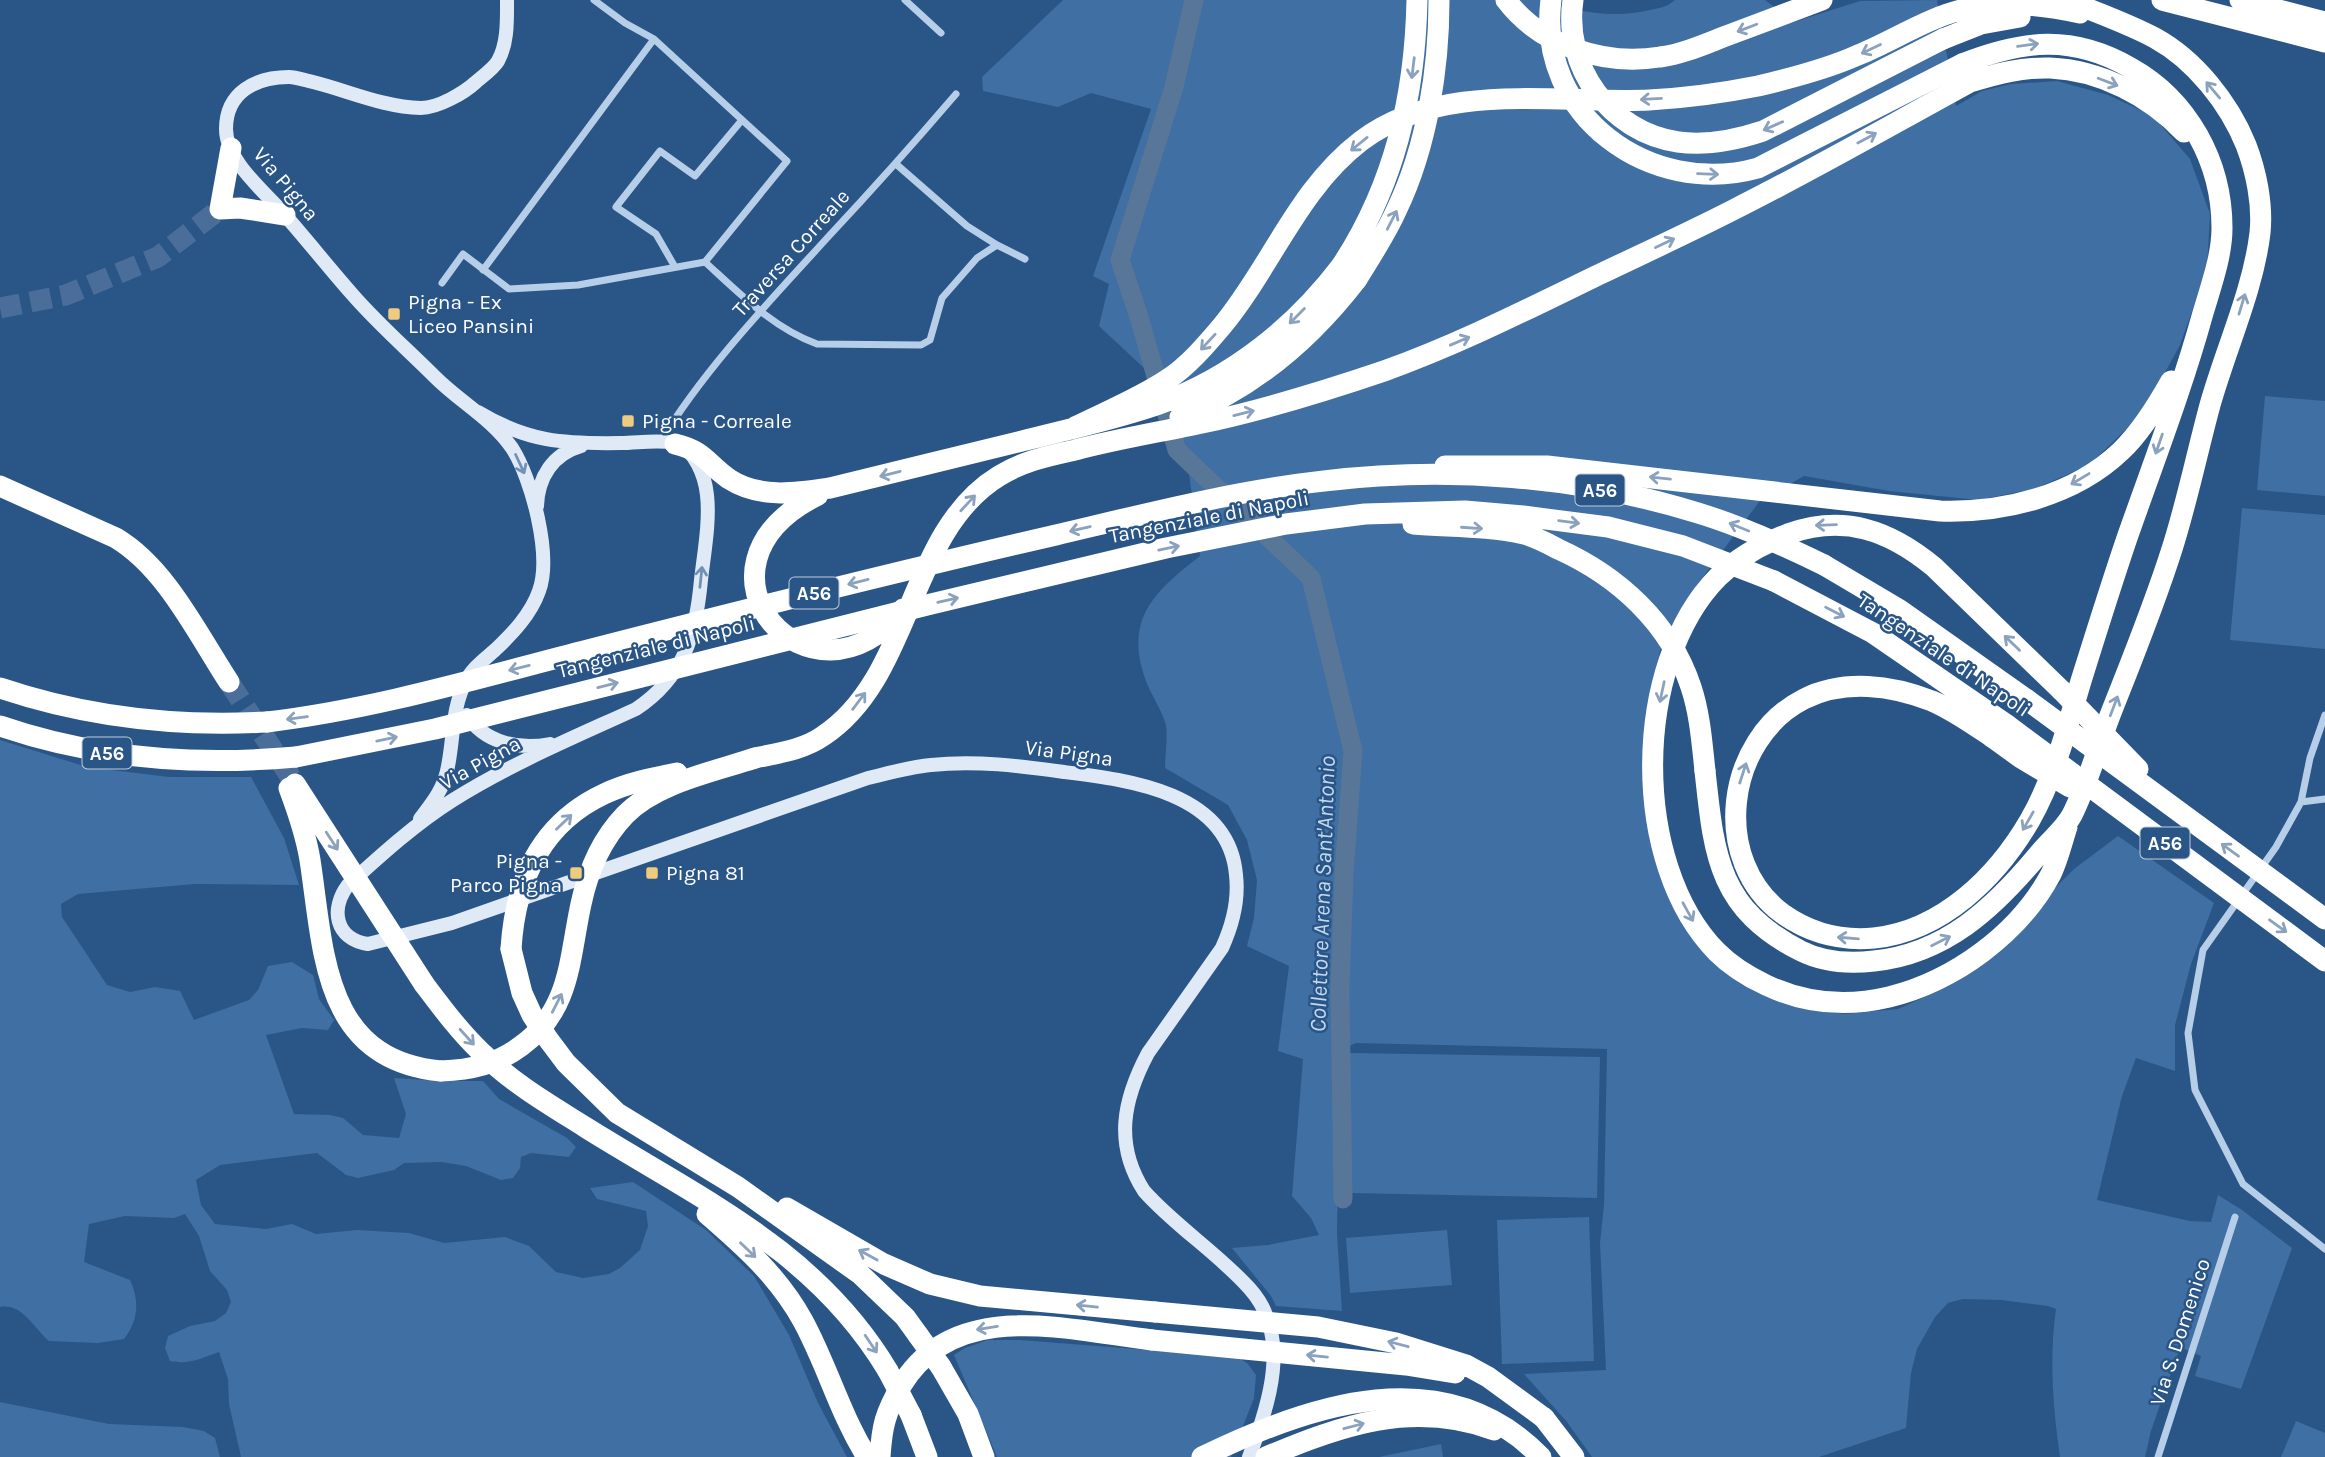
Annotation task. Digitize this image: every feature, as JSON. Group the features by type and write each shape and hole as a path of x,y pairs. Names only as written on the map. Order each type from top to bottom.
{"highway":[{"path":"667,443 698,450 730,480 762,491 792,494 830,488 1075,427 1158,404 1216,377 1262,347 1302,312 1326,286 1360,237 1399,141 1414,64 1417,0"},
{"path":"1129,437 1210,405 1266,370 1313,332 1357,279 1387,229 1413,168 1432,88 1439,0"},
{"path":"1506,0 1524,19 1556,42 1589,54 1634,59 1662,57 1680,52 1816,2"},
{"path":"1551,0 1550,22 1556,58 1568,88 1582,112 1606,137 1632,155 1681,173 1722,175 1758,168 1966,73"},
{"path":"1573,0 1572,19 1576,50 1585,76 1593,89 1611,111 1624,121 1648,133 1678,142 1732,140 1763,131 1938,30"},
{"path":"2066,0 2156,38 2182,57 2225,105 2252,162 2259,199 2260,232 2249,282 2211,403 2172,548 2150,612 2071,818 2051,874 2016,920 1983,951 1947,974 1914,990 1875,1000 1817,1002 1775,990 1737,968 1717,952 1688,914 1677,892 1658,836 1653,798 1653,741 1658,707 1675,646 1684,627 1707,591 1737,561 1763,544 1816,525 1846,525 1880,533 1914,551 1951,583 2061,690 2189,820"},
{"path":"2162,0 2325,42"},
{"path":"2240,0 2325,22"},
{"path":"1075,427 1168,379 1187,364 1224,324 1296,214 1325,175 1359,142 1383,126 1431,110 1487,100 1648,100 1757,86 1938,30 2012,17 2050,16 2113,20"},
{"path":"984,1457 968,1414 941,1367 895,1308 860,1274 736,1185 617,1113 566,1063 532,1014 522,993 511,948 513,921 524,878 543,845 571,815 620,787 807,745 840,724 871,685 950,524 983,487 1016,466 1034,460 1205,422 1321,391 1478,334 1736,209 1966,73 1994,51 2033,43 2070,46 2105,55 2138,72 2171,97 2198,134 2210,159 2217,185 2222,231 2219,255 2197,334 2104,604 2062,745 2031,819 1998,866 1961,902 1931,920 1903,932 1864,939 1844,938 1808,929 1776,909 1753,881 1738,846 1735,806 1738,786 1743,768 1763,734 1776,719 1797,703 1821,692 1872,686 1893,689 1950,709 1999,731"},
{"path":"231,148 220,209 240,208 285,215"},
{"path":"1363,477 1461,465 1547,466 1940,511 1966,512 2010,505 2056,492 2075,483 2121,451 2160,400 2197,334"},
{"name":"Tangenziale di Napoli","path":"0,688 58,704 128,717 209,724 267,722 316,716 390,701 803,596 1156,512 1298,485 1363,477 1448,474 1511,478 1631,495 1723,521 1824,565 1900,610 2026,699 2325,919"},
{"path":"0,486 132,547 159,575 229,681"},
{"path":"830,488 795,506 778,520 769,531 757,556 756,593 760,605 776,629 799,644 828,650 854,647 894,621 919,588"},
{"name":"Tangenziale di Napoli","path":"0,726 55,743 138,758 216,761 296,757 435,729 926,605 1166,548 1330,518 1465,511 1608,527 1683,546 1774,581 1873,633 1999,731"},
{"path":"1330,518 1506,531 1538,539 1600,570 1617,582 1644,609 1669,643 1684,671 1695,703 1716,851 1731,892 1758,924 1775,937 1808,954 1827,960 1863,962 1900,958 1954,935 2002,896 2071,818"},
{"name":"A56","path":"1999,731 2021,758 2158,838 2325,961"},
{"path":"755,758 659,791 627,814 602,845 594,862 581,904 572,960 563,991 547,1021 528,1041 503,1058 472,1068 441,1070 411,1065 383,1053 368,1042 346,1016 325,966 310,859 292,786 425,984 445,1012 482,1053 497,1067 532,1094 786,1254 813,1278 862,1330 911,1415 927,1457"},
{"path":"736,1185 788,1209 884,1264 930,1284 980,1296 1318,1327 1396,1343 1441,1357 1477,1371 1506,1388 1544,1418 1574,1457"},
{"path":"704,1204 754,1255 789,1299 812,1339 848,1422 867,1457"},
{"path":"880,1457 886,1413 913,1367 955,1337 988,1327 1017,1326 1439,1370 1476,1379 1544,1418"},
{"path":"1202,1457 1246,1435 1283,1423 1345,1405 1392,1397 1436,1401 1474,1410 1514,1432 1539,1457"},
{"path":"1266,1457 1348,1427 1393,1417 1432,1415 1472,1422 1497,1432 1539,1457"}],"main road":[{"name":"Via Pigna","path":"410,831 443,785 467,677 522,622 540,590 544,552 536,517 526,479 512,448 478,412 441,383 354,297 285,215 248,177 231,148 226,130 229,108 240,90 262,82 290,77 378,102 424,108 463,94 498,62 506,34 507,0"},
{"name":"Via Pigna","path":"478,412 508,429 536,438 589,443 667,443 690,453 697,462 708,495 698,606 693,632 674,673 649,700 636,709 481,783 410,831 341,894 338,920 342,930 357,942 377,943 452,923 869,778 931,765 996,765 1099,776 1168,793 1199,810 1223,835 1231,851 1237,878 1236,908 1231,929 1222,947 1148,1053 1140,1069 1124,1125 1125,1145 1134,1177 1144,1191 1251,1290 1267,1318 1272,1337 1272,1379 1264,1416 1250,1457"},
{"name":"Via Pigna","path":"536,517 537,500 544,474 569,449 589,443"},
{"name":"Via Pigna","path":"462,690 463,704 473,725 481,733 494,739 531,746 547,745 574,737"}],"street":[{"path":"442,283 463,254 509,289 578,285 705,262 787,161 654,39 625,23 594,0"},
{"path":"905,0 942,33"},
{"path":"483,270 654,39"},
{"name":"Traversa Correale","path":"667,443 674,419 760,311 896,164 956,94"},
{"path":"675,267 656,234 616,207 660,151 695,176 742,120"},
{"path":"896,164 967,226 1025,259"},
{"path":"705,262 760,311 802,338 817,344 921,345 930,340 942,298 977,258 997,245"},
{"path":"2325,715 2310,758 2301,802 2276,847 2203,950 2188,1033 2195,1090 2243,1184 2325,1249"},
{"path":"2301,802 2325,799"},
{"name":"Via S. Domenico","path":"2158,1457 2235,1217"}],"shaded area":[{"path":"1063,0 1541,0 1582,11 1622,14 1660,8 1675,0 1765,0 1794,22 1860,1 1937,0 1956,106 1982,91 2011,84 2057,81 2108,95 2153,116 2190,159 2210,214 2207,269 2180,345 2143,413 2089,465 2034,489 1978,500 1889,491 1804,476 1759,502 1697,585 1660,651 1649,707 1671,894 1780,1002 1843,1014 1898,1009 1955,983 2015,938 2050,893 2074,869 2118,836 2214,903 2191,964 2175,1025 2175,1071 2136,1058 2122,1096 2097,1200 2190,1221 2211,1222 2218,1195 2292,1248 2241,1389 2195,1376 2201,1356 2180,1347 2151,1431 2145,1457 2060,1457 2053,1383 2056,1309 2001,1300 1963,1299 1948,1303 1935,1317 1917,1349 1911,1373 1906,1428 1819,1457 1592,1457 1567,1422 1524,1374 1606,1370 1600,1243 1604,1205 1607,1049 1356,1043 1340,1050 1337,1234 1342,1311 1276,1306 1232,1248 1268,1245 1319,1235 1311,1218 1292,1196 1303,1059 1278,1051 1289,966 1247,946 1254,918 1257,880 1247,840 1228,805 1165,768 1166,725 1146,681 1138,640 1141,623 1157,595 1200,556 1185,443 1145,369 1099,326 1109,284 1093,276 1151,109 1091,93 1058,107 983,91 982,77"},
{"path":"2265,396 2325,401 2325,496 2257,490"},
{"path":"2242,508 2325,515 2325,649 2230,640"},
{"path":"0,740 87,767 169,777 251,777 284,838 299,885 195,884 78,894 61,904 62,917 107,985 130,992 155,987 180,991 194,1020 249,1000 258,990 268,966 292,962 313,975 319,999 334,1020 328,1030 302,1028 266,1035 294,1114 330,1115 343,1118 363,1135 399,1138 406,1114 394,1078 483,1081 499,1099 567,1138 576,1147 569,1157 531,1153 521,1157 520,1168 513,1178 501,1180 466,1166 442,1162 404,1163 394,1170 358,1178 346,1175 317,1153 220,1165 196,1180 201,1205 215,1224 266,1229 292,1224 316,1234 357,1230 409,1233 444,1243 505,1237 529,1246 556,1272 583,1278 609,1274 640,1250 648,1226 646,1211 597,1199 590,1188 633,1182 706,1230 754,1276 789,1335 818,1403 847,1457 241,1457 229,1404 228,1379 219,1352 195,1360 177,1362 170,1361 165,1348 168,1336 190,1326 215,1321 226,1313 231,1302 227,1290 210,1271 199,1236 185,1214 174,1218 125,1216 89,1224 84,1262 130,1280 133,1288 135,1318 124,1339 98,1343 49,1341 22,1313 8,1307 0,1307"},
{"path":"1350,1053 1600,1057 1597,1198 1348,1193"},
{"path":"1589,1217 1594,1361 1502,1364 1497,1220"},
{"path":"1447,1230 1452,1285 1350,1293 1346,1238"},
{"path":"988,1340 1020,1340 1238,1357 1248,1364 1256,1375 1254,1398 1231,1457 997,1457 954,1355"},
{"path":"0,1402 109,1424 183,1427 204,1431 215,1438 220,1457 0,1457"},
{"path":"2296,1421 2325,1433 2325,1457 2281,1457"},
{"path":"1441,1444 1443,1457 1379,1457"}],"waterway":[{"name":"Collettore Arena Sant'Antonio","path":"1194,0 1174,87 1120,260 1177,450 1311,578 1353,751 1344,873 1340,990 1343,1199"}],"tunnel":[{"path":"0,308 66,295 158,257 220,209"},
{"path":"229,682 295,784"}],"place":[{"name":"Pigna - Ex Liceo Pansini","path":"394,314"},
{"name":"Pigna - Correale","path":"628,421"},
{"name":"Pigna - Parco Pigna","path":"576,873"},
{"name":"Pigna 81","path":"652,873"}]}
